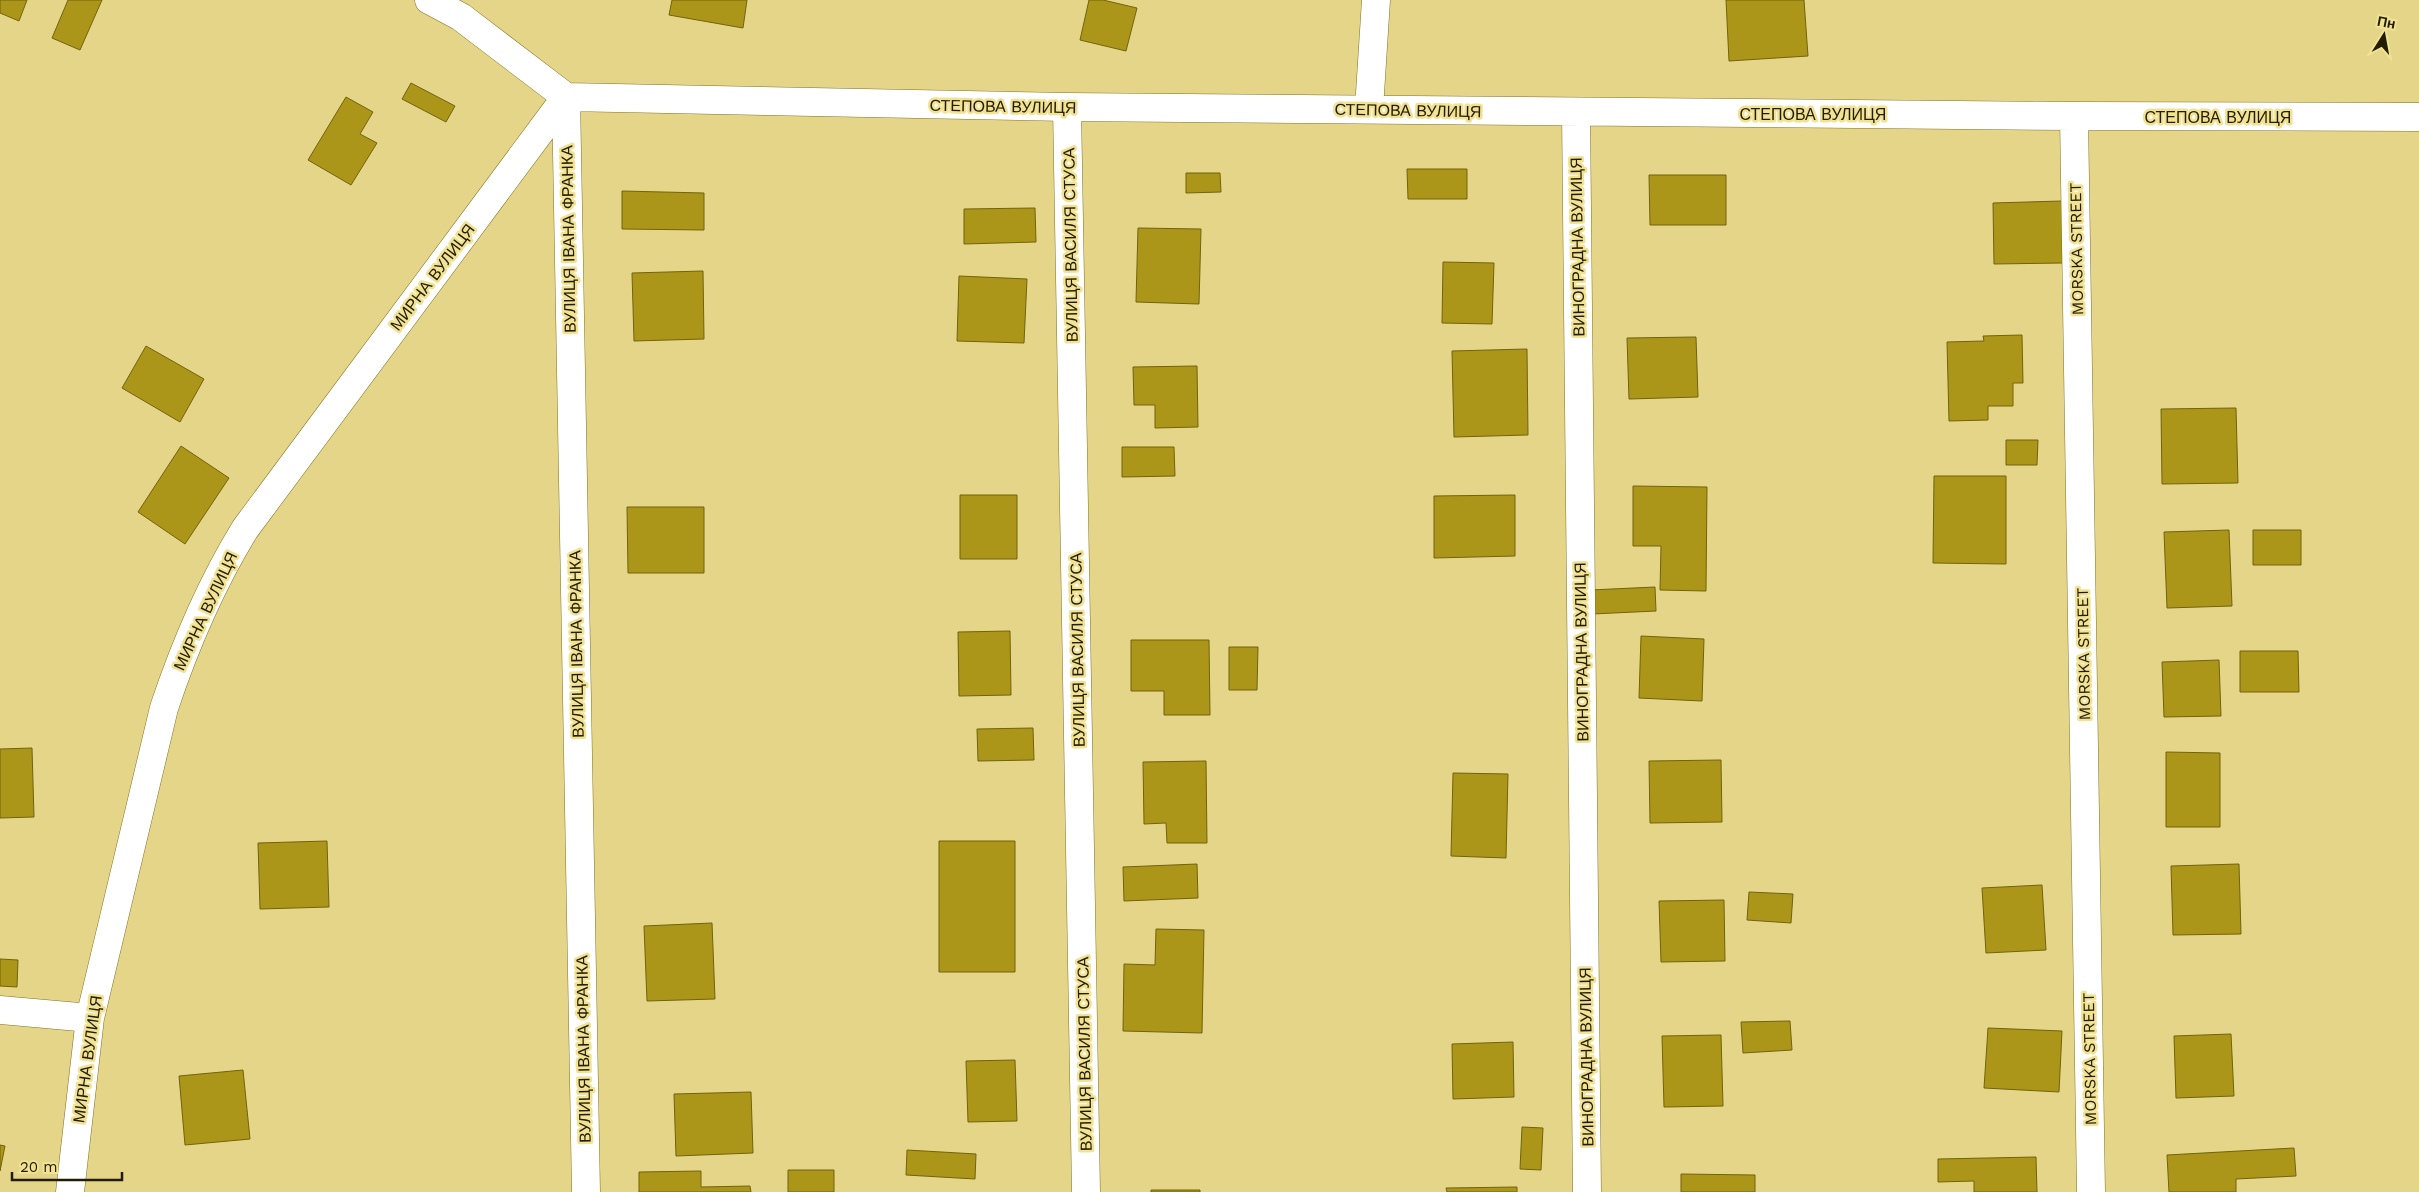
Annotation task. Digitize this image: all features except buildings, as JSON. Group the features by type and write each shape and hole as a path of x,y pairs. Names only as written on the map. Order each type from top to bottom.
{"street":[{"path":"429,0 461,17 566,97"},
{"path":"1369,109 1376,0"},
{"name":"СТЕПОВА ВУЛИЦЯ","path":"566,97 1067,107 2074,116 2419,117"},
{"name":"МИРНА ВУЛИЦЯ","path":"70,1192 90,1018 164,708 180,661 220,570 245,529 566,97"},
{"name":"ВУЛИЦЯ ІВАНА ФРАНКА","path":"566,97 586,1192"},
{"name":"ВУЛИЦЯ ВАСИЛЯ СТУСА","path":"1067,107 1086,1192"},
{"name":"ВИНОГРАДНА ВУЛИЦЯ","path":"1576,112 1587,1192"},
{"name":"MORSKA STREET","path":"2074,116 2091,1192"},
{"path":"0,1010 90,1018"}]}
